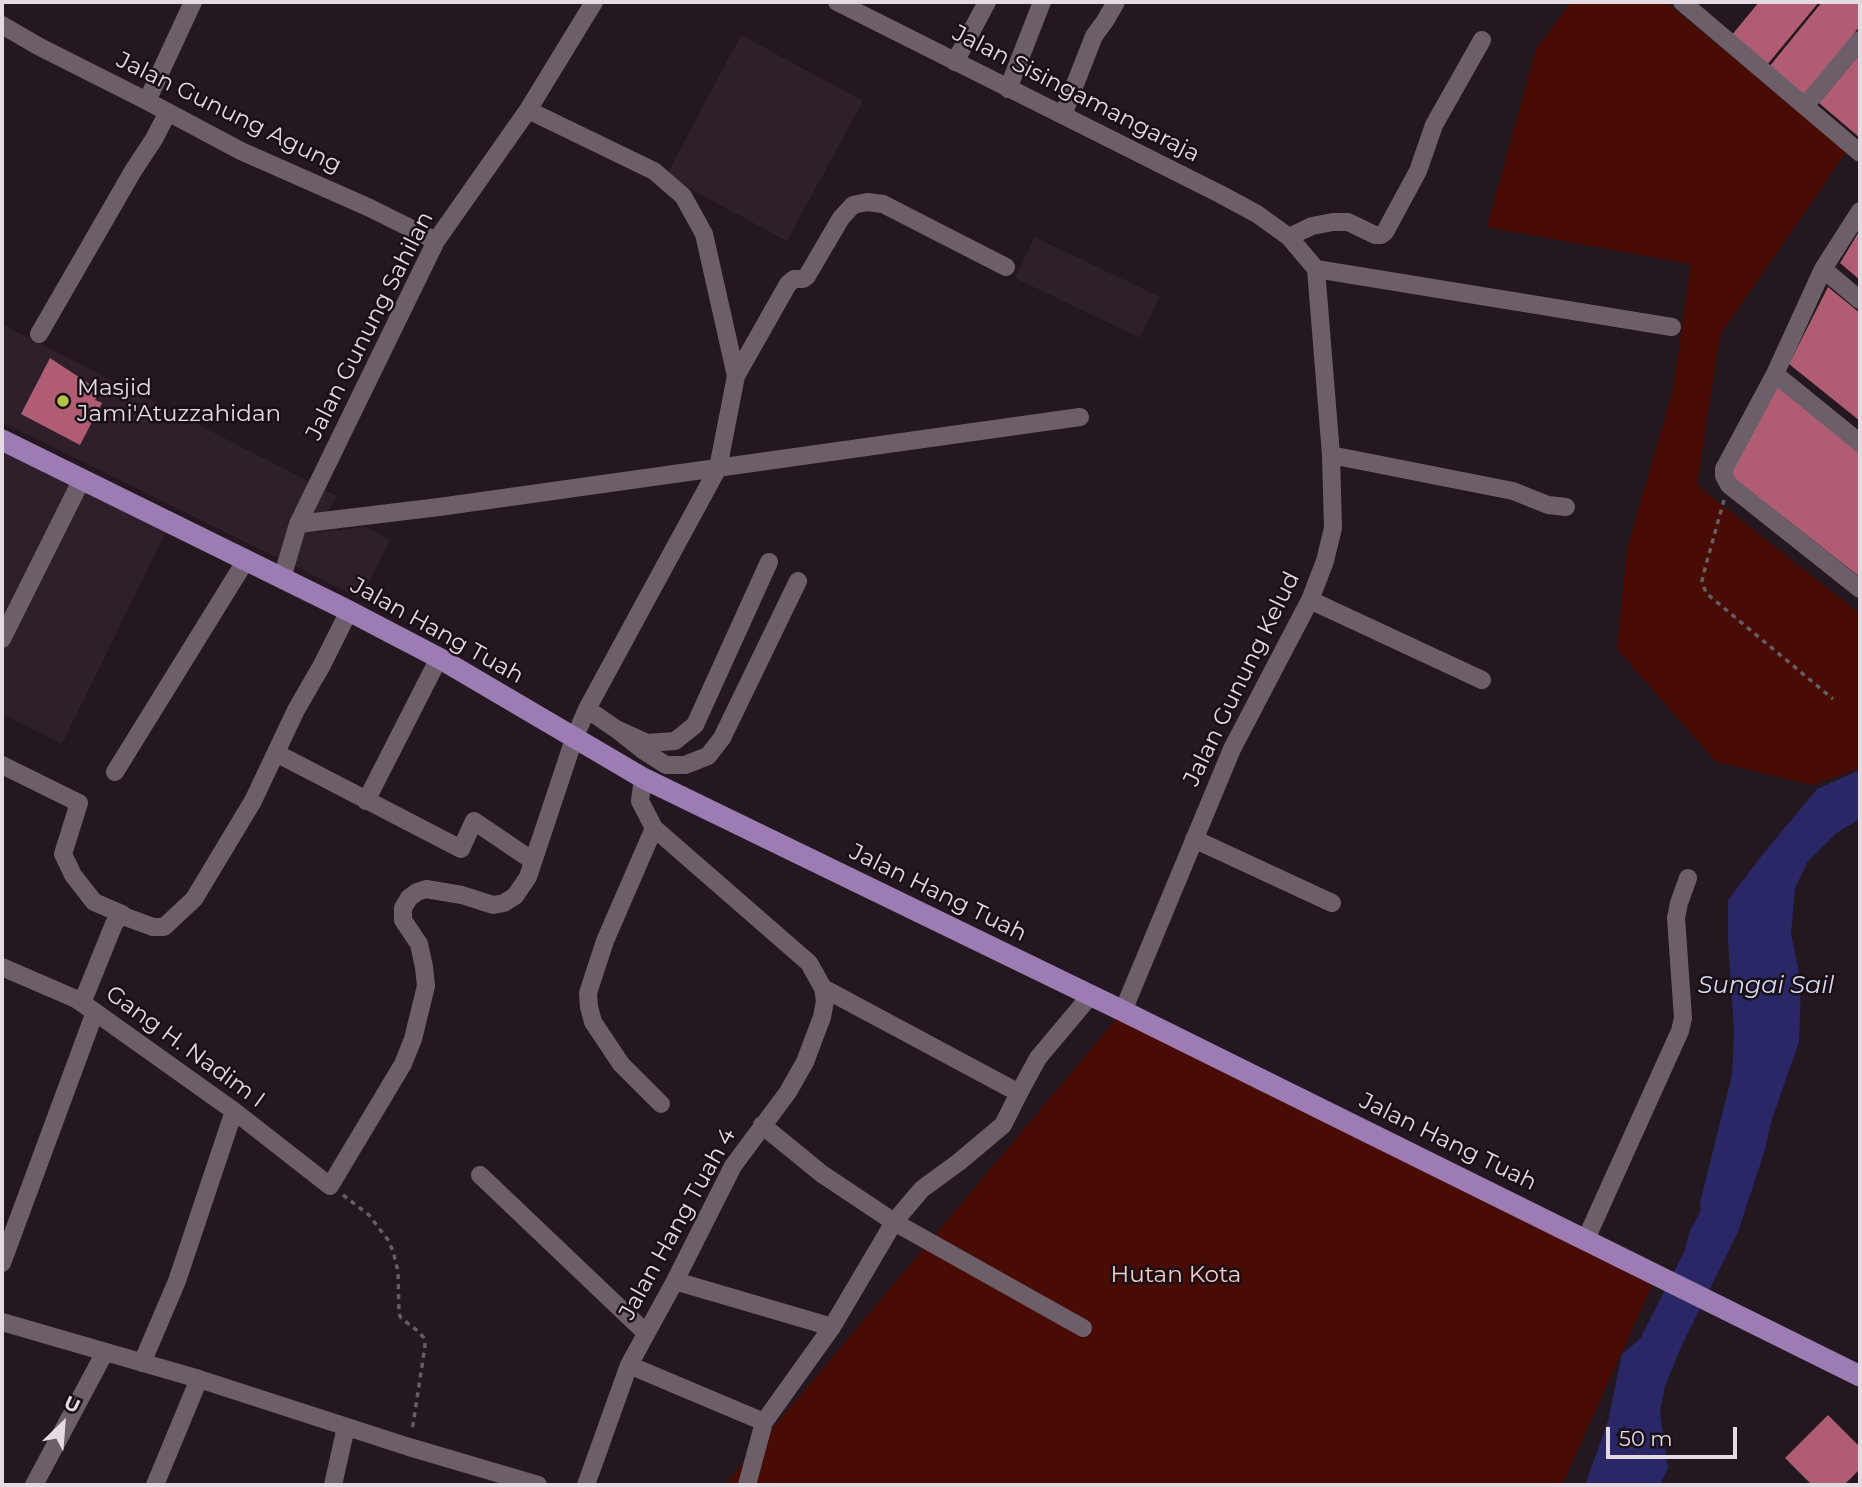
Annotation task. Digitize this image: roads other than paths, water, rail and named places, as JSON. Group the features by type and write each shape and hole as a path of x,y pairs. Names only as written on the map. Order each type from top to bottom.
{"main road":[{"name":"Jalan Hang Tuah","path":"2,440 439,658 643,778 1123,1011 1860,1376"}],"street":[{"path":"148,101 193,2"},
{"name":"Jalan Gunung Sahilan","path":"282,578 298,524 436,241 528,110 594,2"},
{"name":"Jalan Sisingamangaraja","path":"837,2 1220,194 1289,237"},
{"path":"955,62 987,2"},
{"path":"1008,89 1042,2"},
{"path":"1063,115 1094,36 1116,2"},
{"path":"1682,2 1860,153"},
{"name":"Jalan Gunung Agung","path":"2,25 38,47 241,151 370,208 436,241"},
{"path":"1482,40 1434,125 1418,171 1385,232 1375,235 1348,222 1334,222 1312,226 1289,237 1316,270 1672,327"},
{"path":"1805,106 1860,40"},
{"path":"528,110 654,171 683,197 704,234 736,376"},
{"path":"38,334 168,112"},
{"path":"276,753 461,849 474,821 533,861 574,739 587,709 718,468 736,376 788,284 794,279 807,276 841,218 853,205 867,202 883,204 1006,267"},
{"path":"1860,211 1822,270 1775,374 1724,469 1729,485 1860,589"},
{"name":"Jalan Gunung Kelud","path":"1123,1011 1232,749 1311,600 1325,561 1333,528 1331,455 1316,270"},
{"path":"1822,270 1860,300"},
{"path":"1775,374 1860,443"},
{"path":"298,524 439,507 1080,417"},
{"path":"1331,455 1513,491 1548,505 1566,508"},
{"path":"2,639 82,479"},
{"path":"115,772 246,560"},
{"path":"616,729 647,743 675,741 695,725 769,562"},
{"path":"587,709 666,765 685,765 708,756 722,738 798,581"},
{"path":"1311,600 1482,680"},
{"path":"2,765 79,803 63,853 73,875 94,902 153,927 164,927 194,900 253,801 296,710 349,611"},
{"path":"366,801 439,658"},
{"path":"643,778 640,801 654,828 809,963 823,988 1019,1093"},
{"path":"654,828 605,941 588,993 593,1021 621,1063 662,1104"},
{"path":"1194,839 1332,903"},
{"name":"Gang H. Nadim I","path":"2,967 89,1008 234,1111 330,1186 403,1064 413,1039 426,986 419,944 403,920 403,908 409,898 426,889 462,895 493,905 504,903 522,887 533,861"},
{"path":"1586,1239 1680,1031 1683,1018 1676,918 1688,878"},
{"path":"2,1263 89,1008 110,934 122,914"},
{"name":"Jalan Hang Tuah 4","path":"586,1485 629,1365 676,1281 733,1166 788,1092 805,1062 822,1017 825,1001 823,988"},
{"path":"747,1485 764,1422 832,1327 894,1222 922,1189 1003,1125 1038,1058 1090,996"},
{"path":"142,1363 177,1281 234,1111"},
{"path":"762,1125 822,1174 894,1222 1083,1328"},
{"path":"480,1175 646,1333"},
{"path":"676,1281 832,1327"},
{"path":"2,1322 199,1379 409,1447 538,1485"},
{"path":"34,1485 105,1352"},
{"path":"629,1365 764,1422"},
{"path":"155,1485 199,1379"},
{"path":"333,1485 346,1427"}],"water":[{"name":"Sungai Sail","path":"1860,770 1860,819 1838,832 1808,861 1795,888 1791,934 1801,982 1799,1042 1771,1122 1764,1153 1738,1232 1681,1347 1665,1386 1660,1412 1668,1468 1660,1485 1585,1485 1608,1421 1622,1354 1640,1339 1685,1250 1689,1233 1701,1210 1700,1203 1732,1075 1734,1032 1728,900 1817,789"}],"place":[{"name":"Masjid Jami'Atuzzahidan","path":"63,401"}],"park label":[{"name":"Hutan Kota","path":"1176,1275"}]}
